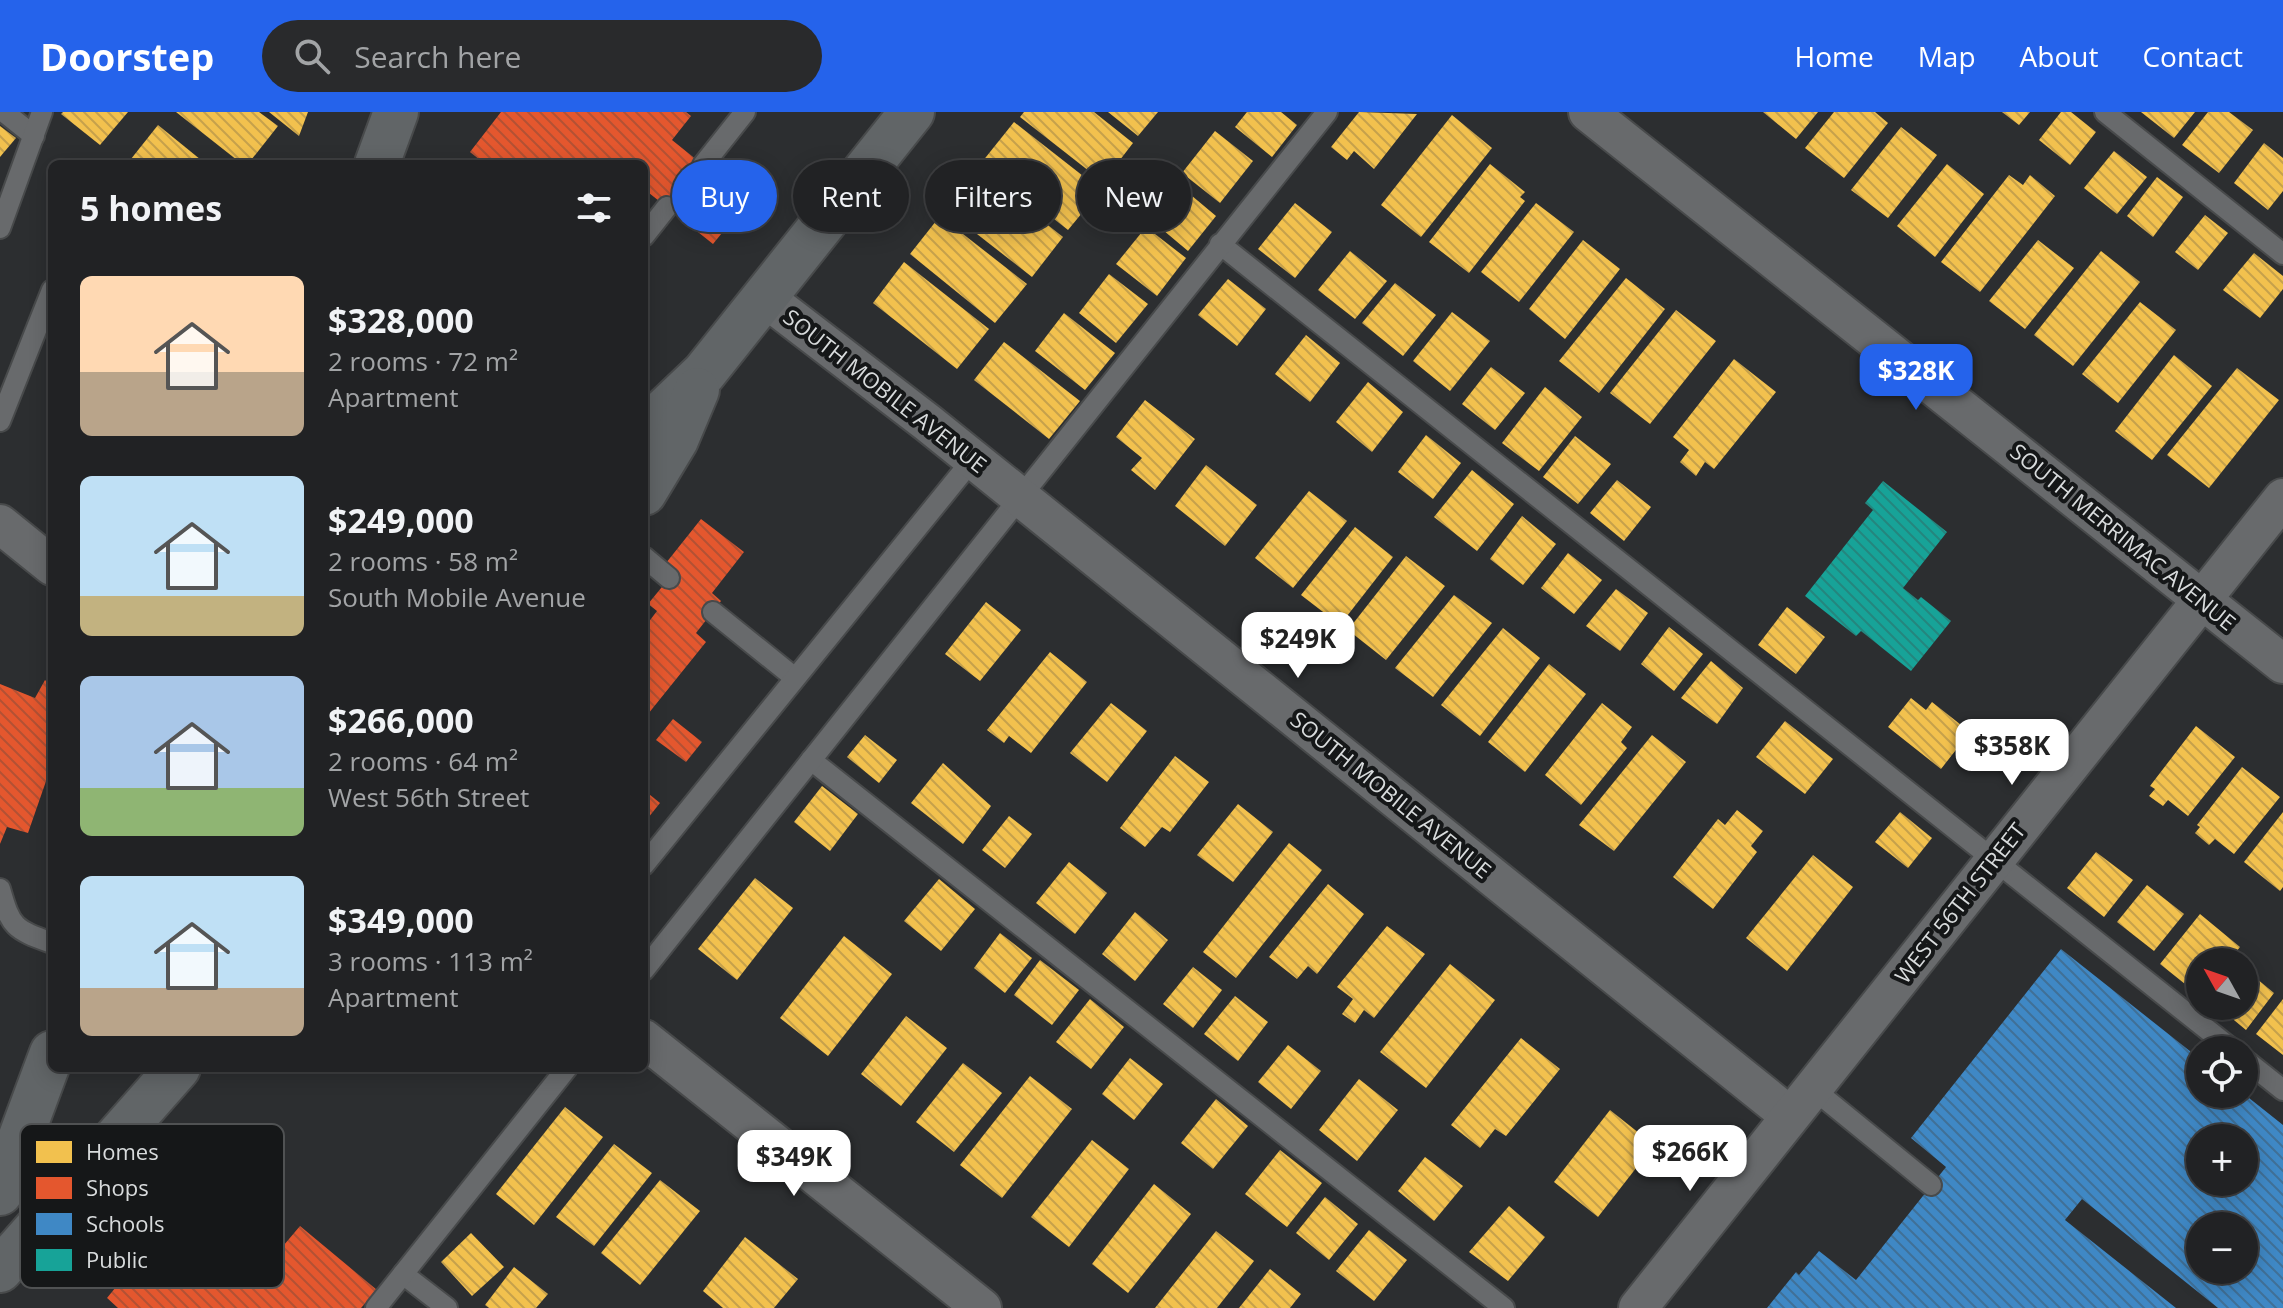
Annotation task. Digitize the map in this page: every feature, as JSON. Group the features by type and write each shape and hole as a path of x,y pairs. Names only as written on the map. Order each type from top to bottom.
{"main road":[{"path":"378,160 396,112"},
{"path":"648,426 704,373 912,112"},
{"path":"648,486 676,440 704,373"},
{"path":"26,1124 48,1064"},
{"path":"129,1124 174,1072"},
{"path":"0,1193 20,1139"},
{"path":"0,1270 20,1247"}],"street":[{"name":"SOUTH MERRIMAC AVENUE","path":"1588,112 2283,664"},
{"name":"SOUTH MOBILE AVENUE","path":"764,297 1801,1102"},
{"name":"WEST 56TH STREET","path":"1638,1308 2283,498"},
{"path":"0,524 48,563"},
{"path":"648,1042 982,1308"}],"lane":[{"path":"4,112 34,136"},
{"path":"0,228 42,112"},
{"path":"707,160 745,112"},
{"path":"648,965 1327,112"},
{"path":"2105,112 2283,254"},
{"path":"648,231 667,207"},
{"path":"1220,244 2215,1036"},
{"path":"0,421 48,300"},
{"path":"648,860 973,459"},
{"path":"648,560 669,578"},
{"path":"713,612 795,678"},
{"path":"811,760 1504,1308"},
{"path":"0,889 7,916 18,931 48,942"},
{"path":"2258,1070 2283,1090"},
{"path":"376,1308 564,1072"},
{"path":"1801,1102 1931,1185"},
{"path":"403,1274 447,1308"}],"building: Homes":[{"path":"128,112 100,145 61,114"},
{"path":"176,112 259,112 278,126 251,160 237,160"},
{"path":"269,112 308,112 299,136"},
{"path":"1024,112 1094,112 1133,143 1120,160 1077,162 1020,117"},
{"path":"1108,112 1158,112 1138,136"},
{"path":"1247,112 1281,112 1297,125 1272,157 1235,127"},
{"path":"1359,112 1417,114 1374,169 1354,151 1347,160 1331,147"},
{"path":"1763,112 1818,112 1796,139"},
{"path":"1834,112 1875,112 1888,123 1844,178 1805,148"},
{"path":"2002,112 2030,112 2019,125"},
{"path":"2061,112 2071,112 2096,132 2070,165 2039,140"},
{"path":"2141,112 2195,112 2174,138"},
{"path":"2208,112 2229,112 2253,130 2219,173 2182,145"},
{"path":"1452,115 1492,148 1421,237 1381,205"},
{"path":"1014,122 1077,171 1077,219 1068,230 1061,224 1061,160 984,160"},
{"path":"158,125 201,160 130,160"},
{"path":"0,126 16,138 0,157"},
{"path":"1901,127 1937,155 1888,218 1851,190"},
{"path":"1215,131 1253,161 1220,203 1191,180 1191,162"},
{"path":"2264,143 2283,158 2283,191 2268,210 2234,183"},
{"path":"2114,151 2147,177 2117,214 2084,188"},
{"path":"1490,164 1525,192 1520,197 1525,201 1469,273 1429,242"},
{"path":"1947,164 1984,194 1935,257 1897,226"},
{"path":"2009,175 2023,185 2030,175 2055,196 1980,292 1941,262"},
{"path":"2157,177 2183,197 2153,237 2127,216"},
{"path":"1191,195 1216,216 1188,251 1165,232 1191,232"},
{"path":"1295,203 1332,232 1295,278 1258,249"},
{"path":"1536,203 1574,232 1519,302 1481,272"},
{"path":"2205,215 2228,233 2198,270 2175,252"},
{"path":"927,232 960,232 1027,284 995,323 910,254"},
{"path":"974,232 1057,232 1063,237 1032,277"},
{"path":"1142,232 1152,232 1186,258 1157,296 1116,264"},
{"path":"1583,240 1620,269 1565,339 1529,309"},
{"path":"2038,240 2074,268 2025,329 1989,301"},
{"path":"1350,251 1387,281 1355,319 1318,290"},
{"path":"2101,251 2140,282 2073,366 2034,335"},
{"path":"2254,253 2283,276 2283,289 2260,318 2223,290"},
{"path":"904,262 989,329 957,369 873,303"},
{"path":"1109,274 1148,304 1116,343 1079,313"},
{"path":"1626,278 1665,309 1599,393 1559,361"},
{"path":"1228,279 1266,309 1237,346 1198,315"},
{"path":"1395,283 1436,315 1403,356 1362,323"},
{"path":"2140,302 2176,330 2118,403 2082,374"},
{"path":"1676,310 1716,341 1650,424 1610,393"},
{"path":"1452,312 1490,341 1450,391 1413,361"},
{"path":"1064,313 1115,353 1085,390 1035,351"},
{"path":"1306,335 1340,363 1310,402 1275,374"},
{"path":"1004,342 1080,401 1049,439 974,380"},
{"path":"2174,355 2212,386 2152,460 2115,431"},
{"path":"1734,359 1776,392 1714,469 1705,462 1696,476 1680,462 1689,450 1673,437"},
{"path":"1491,367 1525,393 1495,430 1462,404"},
{"path":"2237,368 2279,400 2209,488 2167,455"},
{"path":"1368,382 1403,412 1372,452 1336,422"},
{"path":"1545,387 1582,417 1539,471 1502,443"},
{"path":"1145,400 1195,439 1155,490 1131,470 1142,458 1116,437"},
{"path":"1426,435 1461,463 1433,499 1398,472"},
{"path":"1575,436 1611,464 1578,504 1543,477"},
{"path":"1206,465 1257,505 1225,546 1175,506"},
{"path":"1472,470 1514,504 1477,551 1434,517"},
{"path":"1617,480 1651,507 1624,541 1590,513"},
{"path":"1309,491 1347,521 1293,588 1255,558"},
{"path":"1522,516 1556,544 1523,585 1490,559"},
{"path":"1355,527 1393,557 1340,625 1301,595"},
{"path":"1568,553 1602,580 1574,614 1541,588"},
{"path":"1406,556 1445,586 1386,660 1348,630"},
{"path":"1616,589 1648,613 1620,651 1586,626"},
{"path":"1454,595 1492,623 1433,697 1395,668"},
{"path":"986,602 1021,630 980,681 945,654"},
{"path":"1787,607 1825,637 1796,674 1758,645"},
{"path":"1669,627 1703,654 1674,691 1641,664"},
{"path":"1503,628 1540,658 1480,736 1441,705"},
{"path":"1050,652 1087,682 1031,753 1009,736 1004,743 987,730"},
{"path":"1711,661 1743,688 1717,724 1681,698"},
{"path":"1549,664 1586,694 1525,772 1488,742"},
{"path":"1911,698 1926,710 1932,702 1970,732 1941,769 1888,727"},
{"path":"1111,703 1147,731 1107,782 1070,753"},
{"path":"1602,703 1632,727 1621,742 1627,748 1581,805 1545,775"},
{"path":"1785,721 1833,759 1805,794 1756,757"},
{"path":"2196,726 2235,757 2188,816 2168,800 2163,806 2149,796 2155,789 2150,786"},
{"path":"865,735 897,760 879,783 847,757"},
{"path":"1652,735 1686,762 1614,851 1579,825"},
{"path":"1175,756 1209,782 1170,832 1162,827 1145,847 1120,828"},
{"path":"943,763 991,806 963,844 911,803"},
{"path":"2242,767 2280,797 2234,854 2215,839 2209,845 2195,833 2200,827 2197,825"},
{"path":"822,786 858,814 830,851 794,822"},
{"path":"1238,804 1273,832 1233,882 1197,855"},
{"path":"1737,810 1763,831 1751,846 1757,852 1713,909 1673,877 1718,819 1725,825"},
{"path":"1900,812 1932,838 1908,868 1875,842"},
{"path":"2283,812 2283,887 2280,891 2244,862"},
{"path":"1009,816 1032,834 1005,868 982,850"},
{"path":"1289,843 1322,870 1236,978 1203,952"},
{"path":"2096,852 2133,880 2104,917 2067,888"},
{"path":"1813,855 1853,887 1787,971 1746,938"},
{"path":"1069,862 1107,893 1075,934 1036,903"},
{"path":"755,878 793,908 737,980 698,949"},
{"path":"939,879 975,909 941,951 904,921"},
{"path":"1328,884 1364,914 1317,974 1308,966 1297,979 1269,957"},
{"path":"2147,885 2184,914 2154,951 2117,922"},
{"path":"1135,912 1168,940 1135,981 1102,954"},
{"path":"2200,914 2240,947 2186,948 2186,985 2160,964"},
{"path":"1387,926 1425,954 1374,1018 1364,1010 1355,1023 1342,1014 1353,999 1337,987"},
{"path":"1000,933 1032,958 1005,993 974,968"},
{"path":"844,936 892,974 828,1056 780,1018"},
{"path":"1040,960 1079,990 1052,1025 1014,995"},
{"path":"1450,964 1495,1000 1426,1088 1380,1052"},
{"path":"1193,967 1222,990 1193,1028 1163,1004"},
{"path":"2258,980 2274,993 2258,1014"},
{"path":"1235,996 1268,1022 1238,1061 1204,1034"},
{"path":"1090,999 1124,1027 1091,1069 1056,1042"},
{"path":"2283,999 2283,1055 2256,1034"},
{"path":"906,1016 947,1048 901,1106 861,1074"},
{"path":"2234,1020 2254,1020 2246,1030"},
{"path":"1521,1038 1560,1069 1506,1136 1495,1129 1480,1148 1451,1125"},
{"path":"1288,1045 1321,1071 1291,1109 1258,1082"},
{"path":"1130,1058 1163,1084 1134,1120 1102,1094"},
{"path":"963,1063 1002,1093 954,1152 916,1122"},
{"path":"1030,1076 1072,1109 1002,1198 960,1165"},
{"path":"1359,1079 1398,1110 1357,1161 1319,1130"},
{"path":"1216,1099 1248,1126 1213,1169 1181,1143"},
{"path":"565,1107 603,1137 534,1225 496,1194"},
{"path":"1610,1110 1654,1145 1598,1217 1554,1182"},
{"path":"1092,1140 1129,1169 1069,1247 1031,1217"},
{"path":"614,1144 652,1173 594,1246 556,1217"},
{"path":"1280,1150 1322,1183 1287,1227 1245,1194"},
{"path":"1425,1157 1463,1186 1434,1221 1398,1191"},
{"path":"660,1180 700,1211 640,1285 601,1253"},
{"path":"1154,1184 1191,1214 1128,1293 1092,1264"},
{"path":"1325,1197 1358,1224 1329,1260 1296,1233"},
{"path":"1509,1206 1545,1237 1508,1281 1469,1252"},
{"path":"1369,1230 1407,1260 1374,1301 1336,1271"},
{"path":"1216,1231 1254,1261 1217,1308 1155,1308"},
{"path":"471,1233 504,1267 472,1296 441,1262"},
{"path":"745,1237 798,1279 774,1308 723,1308 703,1291"},
{"path":"514,1267 548,1294 536,1308 489,1308 485,1305"},
{"path":"1270,1269 1301,1294 1290,1308 1239,1308"}],"building: Shops":[{"path":"501,112 686,112 691,116 672,140 697,160 672,160 672,211 648,192 648,160 480,160 470,152"},
{"path":"698,232 723,232 713,244"},
{"path":"701,519 744,552 712,593 721,601 696,633 706,642 648,714 648,623 657,611 648,604 675,571 666,563"},
{"path":"45,680 48,683 48,776 28,833 7,827 0,844 0,684 35,698"},
{"path":"673,719 702,742 686,762 656,740"},
{"path":"648,793 660,803 648,818"},
{"path":"300,1226 377,1290 361,1308 118,1308 107,1298 115,1288 284,1288 284,1245"}],"building: Schools":[{"path":"2061,949 2186,1048 2186,1108 2258,1108 2258,1105 2283,1125 2283,1308 2218,1308 2188,1284 2258,1284 2258,1212 2186,1212 2186,1282 2082,1199 2065,1220 2176,1308 1767,1308 1796,1272 1799,1275 1819,1251 1856,1280 1946,1167 1911,1138"}],"building: Public":[{"path":"1883,481 1947,532 1903,588 1918,600 1921,597 1951,621 1911,671 1861,631 1856,636 1805,596 1873,510 1865,503"}]}
